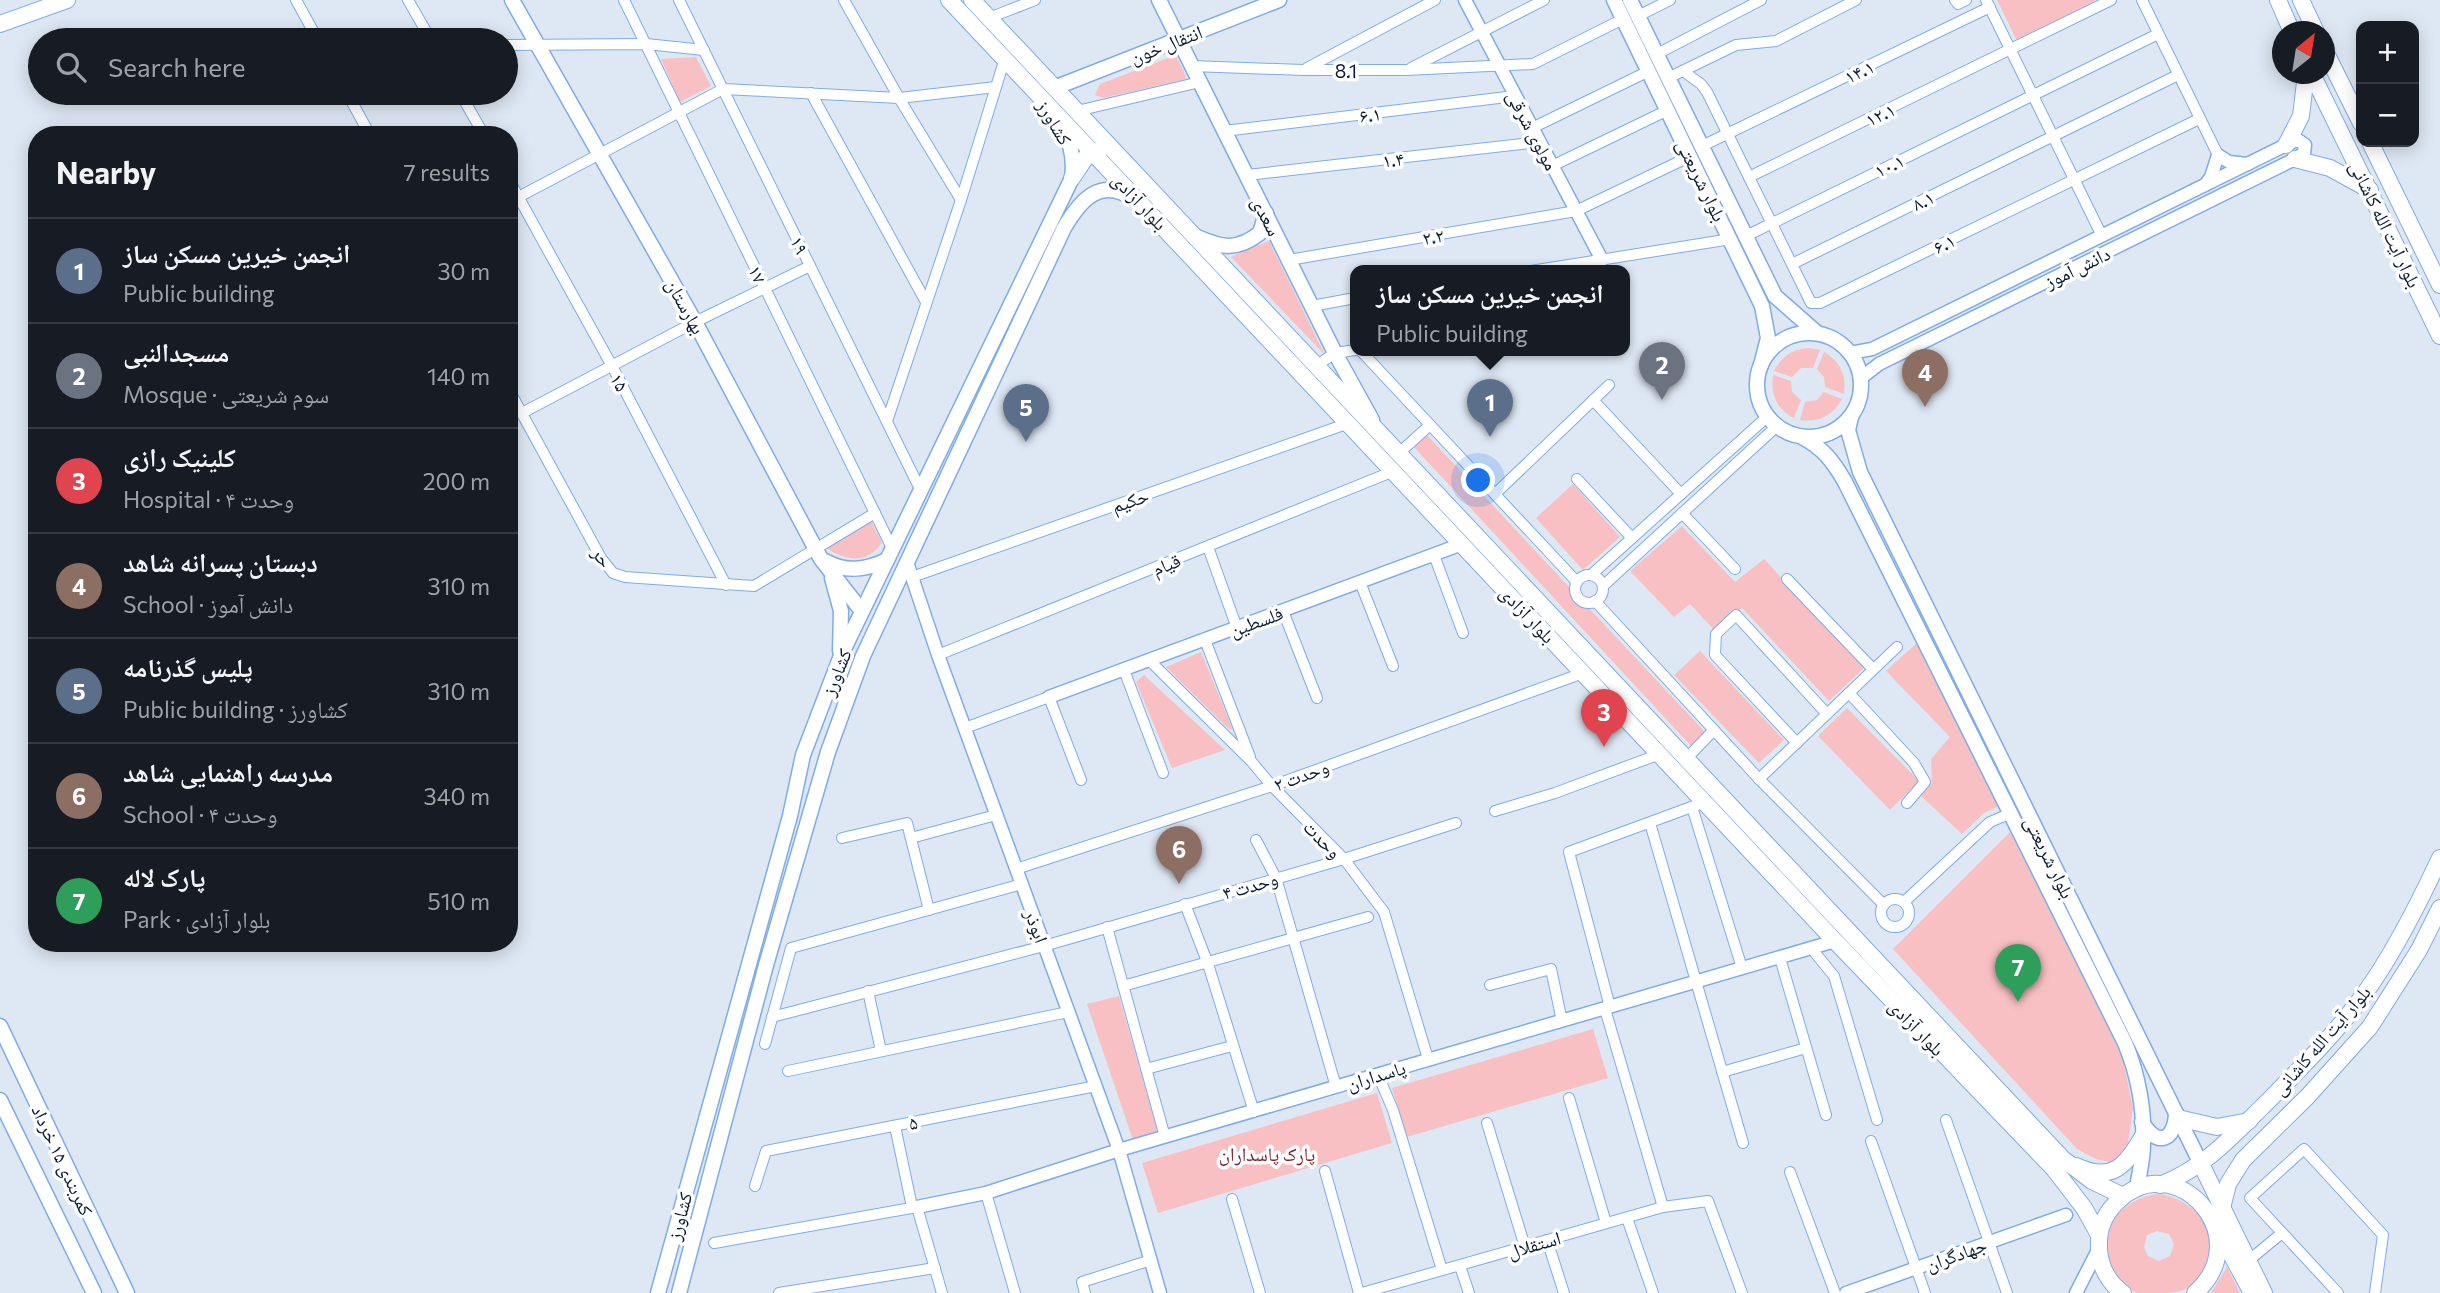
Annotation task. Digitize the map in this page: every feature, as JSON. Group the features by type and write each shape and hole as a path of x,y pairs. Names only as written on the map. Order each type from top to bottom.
{"main road":[{"path":"0,24 67,0"},
{"name":"بهارستان","path":"512,0 695,322 819,553 861,610"},
{"name":"بلوار آزادی","path":"949,0 1462,544 1686,759 2063,1159 2092,1181 2130,1192"},
{"name":"بلوار آزادی","path":"972,0 1399,453 1552,628 1583,673 1660,754 1698,805 1835,941 2054,1169 2084,1208 2099,1242 2102,1265 2109,1279 2123,1293"},
{"name":"سعدی","path":"1159,0 1335,353 1378,431"},
{"name":"انتقال خون","path":"1054,88 1279,0"},
{"name":"بلوار شریعتی","path":"1614,0 1657,54 1696,151 1739,238 1775,296 1816,333"},
{"name":"بلوار شریعتی","path":"1630,0 1631,18 1649,71 1668,110 1696,151"},
{"path":"2278,0 2287,21"},
{"path":"2301,0 2311,21"},
{"path":"2335,69 2356,113"},
{"path":"2305,84 2301,116 2291,152 2330,168 2371,190"},
{"name":"بلوار آیت الله کاشانی","path":"2317,84 2440,336"},
{"name":"کشاورز","path":"679,1293 776,931 828,752 863,656 1001,363 1057,225 1072,178 1074,160 1071,146 1060,125 1035,90"},
{"name":"بلوار آیت الله کاشانی","path":"2372,147 2440,285"},
{"path":"1072,178 1093,151 1107,152 1130,175 1138,177"},
{"name":"کشاورز","path":"658,1293 790,816 803,755 861,610 985,356 1057,225 1094,193 1118,191 1148,210"},
{"path":"1195,237 1221,247 1242,243 1260,233 1266,214"},
{"name":"بلوار شریعتی","path":"1739,238 1762,306 1768,338 1761,365"},
{"path":"1762,306 1770,309 1774,306 1775,296"},
{"path":"1816,333 1841,344 1850,353 1861,378 1861,391 1858,405 1851,417 1841,426 1816,437 1802,437 1789,433 1772,421 1757,392 1757,378 1761,365 1777,343 1789,337 1816,333"},
{"path":"985,356 1001,363"},
{"name":"بلوار شریعتی","path":"1851,417 1848,430 1860,472 2264,1293"},
{"name":"بلوار شریعتی","path":"1802,437 1819,446 1832,458 1845,482 2125,1043 2134,1066 2144,1145 2130,1192"},
{"path":"828,752 858,645 861,610 883,595 924,512 941,491"},
{"path":"819,553 838,567 855,569 874,566 890,554"},
{"path":"819,553 834,583 841,611 839,663"},
{"name":"بلوار آیت الله کاشانی","path":"2160,1185 2182,1177 2213,1156 2300,1069 2365,993 2424,894 2440,858"},
{"name":"بلوار آیت الله کاشانی","path":"2222,1208 2228,1184 2243,1160 2317,1086 2370,1027 2419,950 2440,908"},
{"path":"758,926 776,931"},
{"path":"2365,993 2384,1004"},
{"name":"کمربندی ۱۵ خرداد","path":"0,1026 127,1293"},
{"name":"کمربندی ۱۵ خرداد","path":"0,1100 94,1293"},
{"path":"2063,1159 2091,1171 2105,1172 2120,1168 2129,1160 2142,1128 2155,1137 2163,1138 2173,1132 2177,1116 2217,1127 2249,1121"},
{"path":"2099,1242 2103,1220 2130,1192 2160,1185 2175,1187 2200,1201 2209,1213 2252,1293"},
{"path":"2195,1293 2213,1272 2218,1257 2216,1226"}],"street":[{"path":"296,0 311,28"},
{"path":"408,0 424,28"},
{"name":"۱۷","path":"624,0 875,513 890,554"},
{"name":"۱۹","path":"679,0 921,491"},
{"path":"845,0 899,98 961,200"},
{"path":"989,18 1035,0"},
{"path":"1303,70 1435,0"},
{"name":"مولوی شرقی","path":"1465,0 1602,260"},
{"path":"1406,70 1544,0"},
{"name":"8.1","path":"1192,66 1406,70 1533,64 1670,0"},
{"path":"1657,54 1761,0"},
{"path":"1668,78 1736,45 1776,41 1856,0"},
{"path":"1955,0 1958,4 1966,0"},
{"name":"۱۲.۱","path":"1749,177 2111,0"},
{"path":"2142,0 2218,155 2229,162 2248,164"},
{"path":"1988,3 2110,251"},
{"name":"۱۴.۱","path":"1696,151 1988,3"},
{"name":"۱۰.۱","path":"1602,260 1739,238 2158,34"},
{"path":"518,45 646,44 704,50"},
{"path":"887,421 1005,58"},
{"path":"1532,128 1649,71"},
{"path":"1683,71 1707,92 1792,264"},
{"name":"۸.۱","path":"1792,264 2178,75"},
{"path":"1077,111 1200,82"},
{"path":"518,198 723,89 899,98 996,88"},
{"path":"811,93 926,302"},
{"name":"۶.۱","path":"1224,131 1515,96"},
{"path":"354,105 365,126"},
{"path":"467,105 479,126"},
{"path":"1552,166 1668,110"},
{"name":"۶.۱","path":"1792,264 1811,303 1821,303 2199,119"},
{"name":"۱.۴","path":"1247,175 1539,142"},
{"name":"۲.۲","path":"1289,260 1576,211 1696,151"},
{"name":"دانش آموز","path":"1850,353 1872,349 2248,164 2291,152"},
{"name":"دانش آموز","path":"1861,378 1879,364 2110,251 2291,152"},
{"path":"2205,185 2211,177 2218,155"},
{"name":"۱۵","path":"518,207 612,366 726,585"},
{"path":"1570,265 1602,260"},
{"path":"522,414 695,322 810,266"},
{"path":"1312,306 1350,299"},
{"path":"1317,366 1335,353 1350,351"},
{"path":"1366,356 1577,582"},
{"path":"1495,494 1609,385"},
{"path":"1593,400 1681,494"},
{"name":"حر","path":"518,407 601,558 613,573 625,577 754,586 819,553 875,513"},
{"path":"1772,421 1682,513 1603,586 1601,595 1595,601 1586,602 1579,598 1575,590 1577,582 1583,576 1591,575 1681,494 1772,421"},
{"name":"حکیم","path":"912,577 1349,424"},
{"path":"1399,453 1430,425"},
{"name":"قیام","path":"938,655 1394,471"},
{"path":"1577,479 1632,538"},
{"path":"1682,513 1735,569"},
{"name":"فلسطین","path":"1049,697 1462,544"},
{"path":"1208,547 1237,628"},
{"path":"1434,555 1463,633"},
{"name":"ابوذر","path":"907,562 938,655 1119,1150 1160,1293"},
{"path":"1591,575 1603,586"},
{"path":"1787,579 1874,669"},
{"path":"1360,582 1393,666"},
{"path":"1595,601 1759,779 1884,905"},
{"path":"1283,611 1317,698"},
{"path":"1797,743 1715,656 1716,634 1736,615 1827,713"},
{"path":"1205,640 1251,761"},
{"path":"1759,779 1897,647"},
{"name":"وحدت","path":"1149,660 1251,761 1344,859 1384,912 1428,1059"},
{"path":"1124,670 1163,773"},
{"name":"وحدت ۲","path":"1016,869 1272,786 1583,673"},
{"path":"1849,693 1914,763 1925,782 1907,803"},
{"path":"965,728 1049,697 1081,780"},
{"path":"1686,759 1714,730"},
{"path":"1495,811 1555,793 1660,754"},
{"path":"1663,1207 1607,1008 1569,852 1698,805 1742,968"},
{"path":"1904,902 1990,822 2010,814"},
{"path":"911,838 996,815"},
{"path":"1650,822 1743,1143"},
{"path":"842,838 907,823 929,910"},
{"name":"وحدت ۴","path":"772,1017 1044,946 1344,859 1456,823"},
{"path":"1256,840 1276,878 1336,1087"},
{"path":"765,1045 791,948 1022,884"},
{"path":"1884,905 1896,900 1904,902"},
{"path":"1884,905 1882,914 1885,922 1898,927 1906,923 1909,915 1904,902"},
{"path":"1185,904 1208,964 1254,1112"},
{"path":"1123,986 1368,917"},
{"path":"1107,927 1165,1137"},
{"name":"پاسداران","path":"915,1207 986,1193 1119,1150 1835,941"},
{"path":"1811,948 1834,976 1877,1120"},
{"path":"1780,958 1826,1115"},
{"path":"1490,985 1551,969 1563,1021"},
{"path":"868,991 881,1051"},
{"path":"788,1071 1068,1012"},
{"path":"1146,1069 1233,1046"},
{"path":"1722,1072 1806,1048"},
{"path":"1378,1074 1393,1110 1442,1270"},
{"name":"۵","path":"755,1186 766,1151 1096,1086"},
{"path":"1569,1098 1606,1223"},
{"path":"1946,1120 2007,1293"},
{"path":"1487,1123 1525,1247"},
{"path":"895,1126 915,1207 942,1293"},
{"path":"1871,1141 1925,1293"},
{"path":"2338,1293 2250,1198 2304,1149 2383,1235 2375,1293"},
{"path":"1325,1171 1366,1293"},
{"path":"1790,1172 1835,1293"},
{"path":"986,1193 1015,1293"},
{"path":"1232,1199 1260,1293"},
{"name":"استقلال","path":"1366,1293 1663,1207 1708,1201 1742,1293"},
{"path":"714,1243 915,1207"},
{"name":"جهادگران","path":"1846,1293 2066,1215"},
{"path":"1627,1218 1653,1293"},
{"path":"2248,1261 2282,1233"},
{"path":"1547,1240 1564,1293"},
{"path":"2076,1293 2099,1242"},
{"path":"1084,1293 1082,1282 1151,1261"},
{"path":"1460,1266 1469,1293"},
{"path":"779,1293 935,1268"}],"green space":[{"path":"1997,0 2096,0 2017,41"},
{"path":"1176,55 1187,79 1103,98 1095,95 1100,84"},
{"path":"696,57 711,86 680,102 661,59"},
{"path":"1269,241 1325,355 1231,257"},
{"path":"1809,348 1820,350 1813,368 1801,368 1792,377 1774,371 1789,354"},
{"path":"1824,352 1841,370 1844,394 1825,387 1824,377 1817,369"},
{"path":"1773,375 1791,381 1792,392 1801,400 1794,418 1783,411 1776,401"},
{"path":"1824,392 1842,399 1825,417 1800,420 1805,402 1817,400"},
{"path":"1427,435 1705,732 1691,746 1414,447"},
{"path":"1573,484 1620,537 1583,570 1536,518"},
{"path":"870,520 882,542 870,554 848,558 825,547"},
{"path":"1682,526 1735,582 1764,559 1865,667 1829,701 1742,608 1714,630 1690,604 1674,617 1630,571"},
{"path":"1919,641 2001,805 1984,813 1962,834 1921,796 1932,783 1931,759 1950,737 1886,671"},
{"path":"1700,651 1784,740 1759,763 1674,675"},
{"path":"1201,652 1233,730 1166,667"},
{"path":"1144,675 1225,750 1172,768 1136,682"},
{"path":"1847,708 1919,781 1890,810 1818,736"},
{"path":"2010,832 2122,1055 2133,1108 2127,1151 2114,1163 2096,1159 2077,1149 1893,949"},
{"path":"1119,996 1158,1133 1133,1140 1087,1004"},
{"path":"1593,1029 1608,1078 1407,1137 1392,1088"},
{"name":"پارک پاسداران","path":"1377,1093 1392,1143 1158,1213 1142,1163"},
{"path":"2158,1194 2183,1202 2201,1218 2207,1229 2210,1253 2206,1266 2198,1279 2184,1290 2171,1293 2137,1293 2121,1281 2109,1262 2106,1248 2112,1223 2131,1203","holes":["2157,1231 2169,1234 2174,1244 2170,1256 2159,1261 2148,1256 2144,1247 2147,1235"]},
{"path":"2227,1267 2240,1293 2211,1293"}],"place":[{"name":"مسجدالنبی","path":"1662,400"},
{"name":"دبستان پسرانه شاهد","path":"1925,407"},
{"name":"انجمن خیرین مسکن ساز","path":"1490,437"},
{"name":"پلیس گذرنامه","path":"1026,442"},
{"name":"کلینیک رازی","path":"1604,747"},
{"name":"مدرسه راهنمایی شاهد","path":"1179,884"},
{"name":"پارک لاله","path":"2018,1002"}]}
